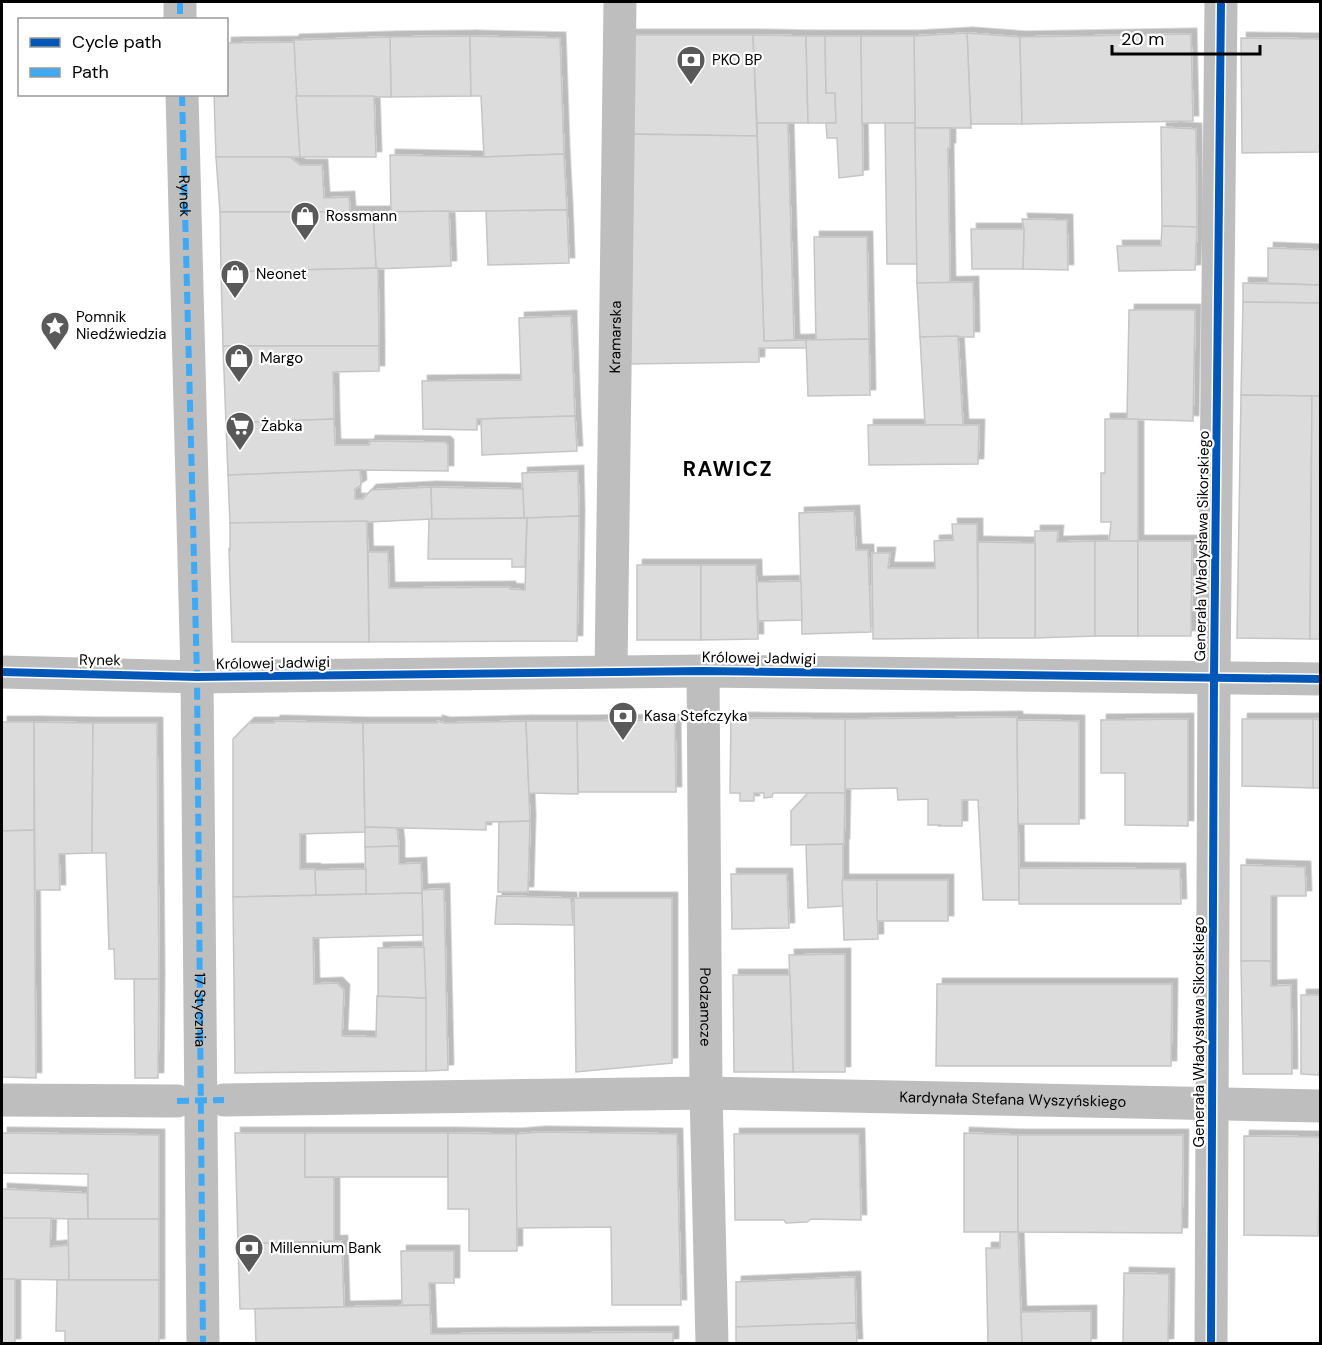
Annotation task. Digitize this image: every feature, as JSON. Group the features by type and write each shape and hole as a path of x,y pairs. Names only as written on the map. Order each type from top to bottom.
{"street":[{"path":"180,2 180,18"},
{"name":"Kramarska","path":"611,671 620,2"},
{"name":"Generała Władysława Sikorskiego","path":"1211,1344 1214,677 1221,2"},
{"name":"Rynek","path":"2,672 197,677 182,96"},
{"name":"Królowej Jadwigi","path":"197,677 703,671 1320,679"},
{"name":"Podzamcze","path":"703,671 706,1093 712,1344"},
{"name":"17 Stycznia","path":"197,677 203,1344"},
{"name":"Kardynała Stefana Wyszyńskiego","path":"2,1100 201,1101 706,1093 1320,1106"}],"building":[{"path":"967,33 1020,37 1022,124 971,124"},
{"path":"967,33 971,128 915,128 914,36"},
{"path":"1191,34 1193,121 1022,124 1020,37"},
{"path":"624,35 753,35 757,136 625,134"},
{"path":"753,35 806,36 808,123 757,123"},
{"path":"470,36 471,96 391,97 390,37"},
{"path":"470,36 560,38 564,154 484,157 481,96 471,96"},
{"path":"806,36 825,36 826,93 835,93 836,123 808,123"},
{"path":"825,36 861,36 863,175 839,178 837,138 827,138 826,123 836,123 835,93 826,93"},
{"path":"861,36 914,36 915,123 862,123"},
{"path":"390,37 391,97 296,96 294,40"},
{"path":"1241,38 1320,39 1320,152 1242,153"},
{"path":"294,42 300,157 216,157 214,96 228,96 228,43"},
{"path":"296,96 374,96 376,157 300,157"},
{"path":"757,123 788,123 794,340 764,341"},
{"path":"885,123 915,123 917,264 887,264"},
{"path":"1161,127 1196,129 1197,227 1162,226"},
{"path":"915,128 950,128 950,148 948,148 950,283 917,283"},
{"path":"625,134 757,136 764,341 806,340 807,348 759,348 759,362 629,364"},
{"path":"564,154 567,210 391,212 390,155 484,157"},
{"path":"216,157 290,157 300,165 322,165 324,198 349,197 350,212 220,212"},
{"path":"567,210 569,263 488,265 486,211"},
{"path":"449,211 451,266 376,269 373,212"},
{"path":"220,212 373,212 376,268 221,272"},
{"path":"1022,219 1067,220 1068,270 1023,269"},
{"path":"1162,226 1197,227 1195,270 1119,271 1117,246 1161,246"},
{"path":"971,229 1024,229 1023,269 972,269"},
{"path":"814,237 867,237 869,339 816,340"},
{"path":"1268,248 1320,250 1320,285 1268,283"},
{"path":"378,268 379,346 223,346 221,272"},
{"path":"973,282 974,337 920,337 917,283"},
{"path":"1243,283 1320,285 1320,303 1243,302"},
{"path":"1243,302 1320,303 1320,396 1241,395"},
{"path":"1129,310 1195,310 1193,421 1127,419"},
{"path":"571,316 575,416 477,419 477,430 423,429 422,381 521,380 519,318"},
{"path":"958,336 963,425 925,425 920,337"},
{"path":"869,339 870,395 808,396 806,340"},
{"path":"223,346 379,346 379,371 333,372 334,419 226,423"},
{"path":"1241,395 1312,396 1310,639 1237,638"},
{"path":"1312,396 1320,396 1320,639 1310,639"},
{"path":"575,416 577,451 482,455 481,419"},
{"path":"334,419 335,445 369,445 370,441 445,442 448,445 448,471 360,470 228,475 226,423"},
{"path":"1105,419 1138,419 1138,541 1109,542 1111,522 1101,522 1101,473 1105,473"},
{"path":"868,425 979,425 978,464 869,465"},
{"path":"360,470 361,485 355,489 355,499 363,499 371,490 431,487 432,519 230,523 228,475"},
{"path":"578,471 579,516 524,518 522,473"},
{"path":"431,487 523,489 524,518 432,519"},
{"path":"854,511 856,550 868,550 871,632 802,634 799,513"},
{"path":"579,516 577,641 369,642 368,552 388,552 389,588 510,587 510,589 525,590 527,518"},
{"path":"527,518 525,567 512,567 512,559 428,559 429,519"},
{"path":"367,521 369,642 232,642 230,523"},
{"path":"952,524 977,524 978,638 873,639 872,553 890,553 888,568 935,568 934,541 953,540"},
{"path":"1035,531 1058,531 1057,542 1095,541 1095,636 1035,638"},
{"path":"1095,541 1138,541 1138,636 1095,636"},
{"path":"1138,541 1192,541 1191,636 1138,636"},
{"path":"978,542 1035,543 1035,638 978,638"},
{"path":"637,565 701,565 701,640 637,640"},
{"path":"701,565 756,565 758,639 701,640"},
{"path":"801,581 802,620 758,621 757,582"},
{"path":"1017,717 1019,900 983,900 978,800 962,800 962,826 939,826 928,825 928,799 898,800 897,788 845,789 845,719"},
{"path":"731,718 845,719 845,793 773,793 772,797 764,798 764,793 754,793 754,801 740,801 740,793 730,793"},
{"path":"1188,719 1188,826 1125,825 1125,773 1101,773 1101,720"},
{"path":"1242,719 1313,719 1313,788 1242,786"},
{"path":"1313,719 1320,720 1320,788 1313,788"},
{"path":"675,720 676,792 578,792 577,721"},
{"path":"1017,720 1079,721 1079,824 1018,824"},
{"path":"275,721 363,723 365,832 300,834 300,869 315,869 316,895 233,897 233,739 249,723 274,723"},
{"path":"437,721 445,723 526,721 530,821 486,822 486,830 365,827 363,723 437,723"},
{"path":"526,721 577,721 578,794 529,793"},
{"path":"2,722 34,722 34,830 2,831"},
{"path":"34,722 93,723 92,853 59,854 60,890 35,890"},
{"path":"93,723 157,723 159,979 115,979 114,949 109,949 106,853 92,853"},
{"path":"808,793 845,793 844,844 791,845 791,811"},
{"path":"530,821 528,892 498,892 499,822"},
{"path":"365,827 397,828 399,846 365,847"},
{"path":"34,830 36,1078 2,1077 2,831"},
{"path":"843,844 843,906 808,908 806,845"},
{"path":"399,846 399,864 421,863 422,893 366,894 365,847"},
{"path":"1241,865 1305,867 1306,896 1271,896 1271,961 1241,961"},
{"path":"1019,868 1180,869 1181,904 1019,904"},
{"path":"366,869 366,894 316,895 315,870"},
{"path":"731,874 787,874 789,928 732,929"},
{"path":"842,880 877,880 878,939 844,940"},
{"path":"877,880 948,880 948,921 877,921"},
{"path":"444,889 448,1070 426,1071 422,890"},
{"path":"422,893 423,935 313,938 314,984 337,983 344,990 342,1036 376,1037 377,996 426,998 426,1071 235,1073 233,897"},
{"path":"497,896 571,898 573,925 495,924"},
{"path":"574,898 672,898 672,1063 576,1072"},
{"path":"424,947 426,998 378,996 378,948"},
{"path":"845,954 845,1072 793,1072 789,955"},
{"path":"1241,961 1271,961 1271,986 1291,985 1292,1074 1243,1074"},
{"path":"733,975 790,975 793,1072 734,1072"},
{"path":"134,979 159,979 158,1078 135,1078"},
{"path":"937,984 1172,984 1171,1066 936,1066"},
{"path":"1301,995 1320,995 1320,1075 1301,1074"},
{"path":"540,1132 677,1134 681,1305 612,1305 611,1227 516,1228 516,1134"},
{"path":"2,1133 159,1135 159,1219 88,1219 88,1174 2,1173"},
{"path":"235,1133 305,1133 305,1177 334,1177 334,1241 238,1244"},
{"path":"305,1133 448,1133 448,1177 305,1177"},
{"path":"448,1133 516,1134 517,1251 469,1251 469,1209 448,1209"},
{"path":"964,1133 1018,1135 1018,1232 964,1232"},
{"path":"734,1134 859,1134 861,1220 811,1219 807,1222 786,1223 784,1220 735,1220"},
{"path":"1018,1135 1183,1135 1182,1233 1018,1232"},
{"path":"1244,1136 1320,1137 1318,1236 1244,1235"},
{"path":"2,1189 87,1193 88,1219 2,1218"},
{"path":"2,1218 51,1218 50,1247 69,1245 69,1280 2,1279"},
{"path":"68,1219 159,1219 159,1280 69,1280"},
{"path":"1000,1232 1018,1232 1022,1344 988,1344 986,1248 1000,1248"},
{"path":"342,1241 344,1307 240,1309 238,1244"},
{"path":"401,1251 454,1251 454,1283 429,1283 430,1305 402,1305"},
{"path":"1124,1273 1169,1274 1168,1344 1123,1344"},
{"path":"855,1277 856,1323 736,1327 736,1282"},
{"path":"2,1279 15,1279 15,1344 2,1344"},
{"path":"57,1280 159,1280 159,1344 65,1344 65,1331 56,1331"},
{"path":"430,1305 431,1334 673,1332 673,1344 256,1344 255,1309"},
{"path":"1091,1311 1091,1344 1022,1344 1021,1312"},
{"path":"856,1323 857,1344 736,1344 736,1327"}],"marked path":[{"path":"180,2 180,18"},
{"path":"182,96 197,677 203,1344"},
{"path":"177,1101 224,1100"}],"cycle path":[{"path":"1211,1344 1214,677 1221,2"},
{"path":"2,672 197,677 703,671 1320,679"}],"place":[{"name":"PKO BP","path":"691,86"},
{"name":"Rossmann","path":"305,242"},
{"name":"Neonet","path":"235,300"},
{"name":"Pomnik Niedźwiedzia","path":"55,352"},
{"name":"Margo","path":"239,384"},
{"name":"Żabka","path":"240,452"},
{"name":"Kasa Stefczyka","path":"623,742"},
{"name":"Millennium Bank","path":"249,1274"}],"district":[{"name":"RAWICZ","path":"728,469"}]}
